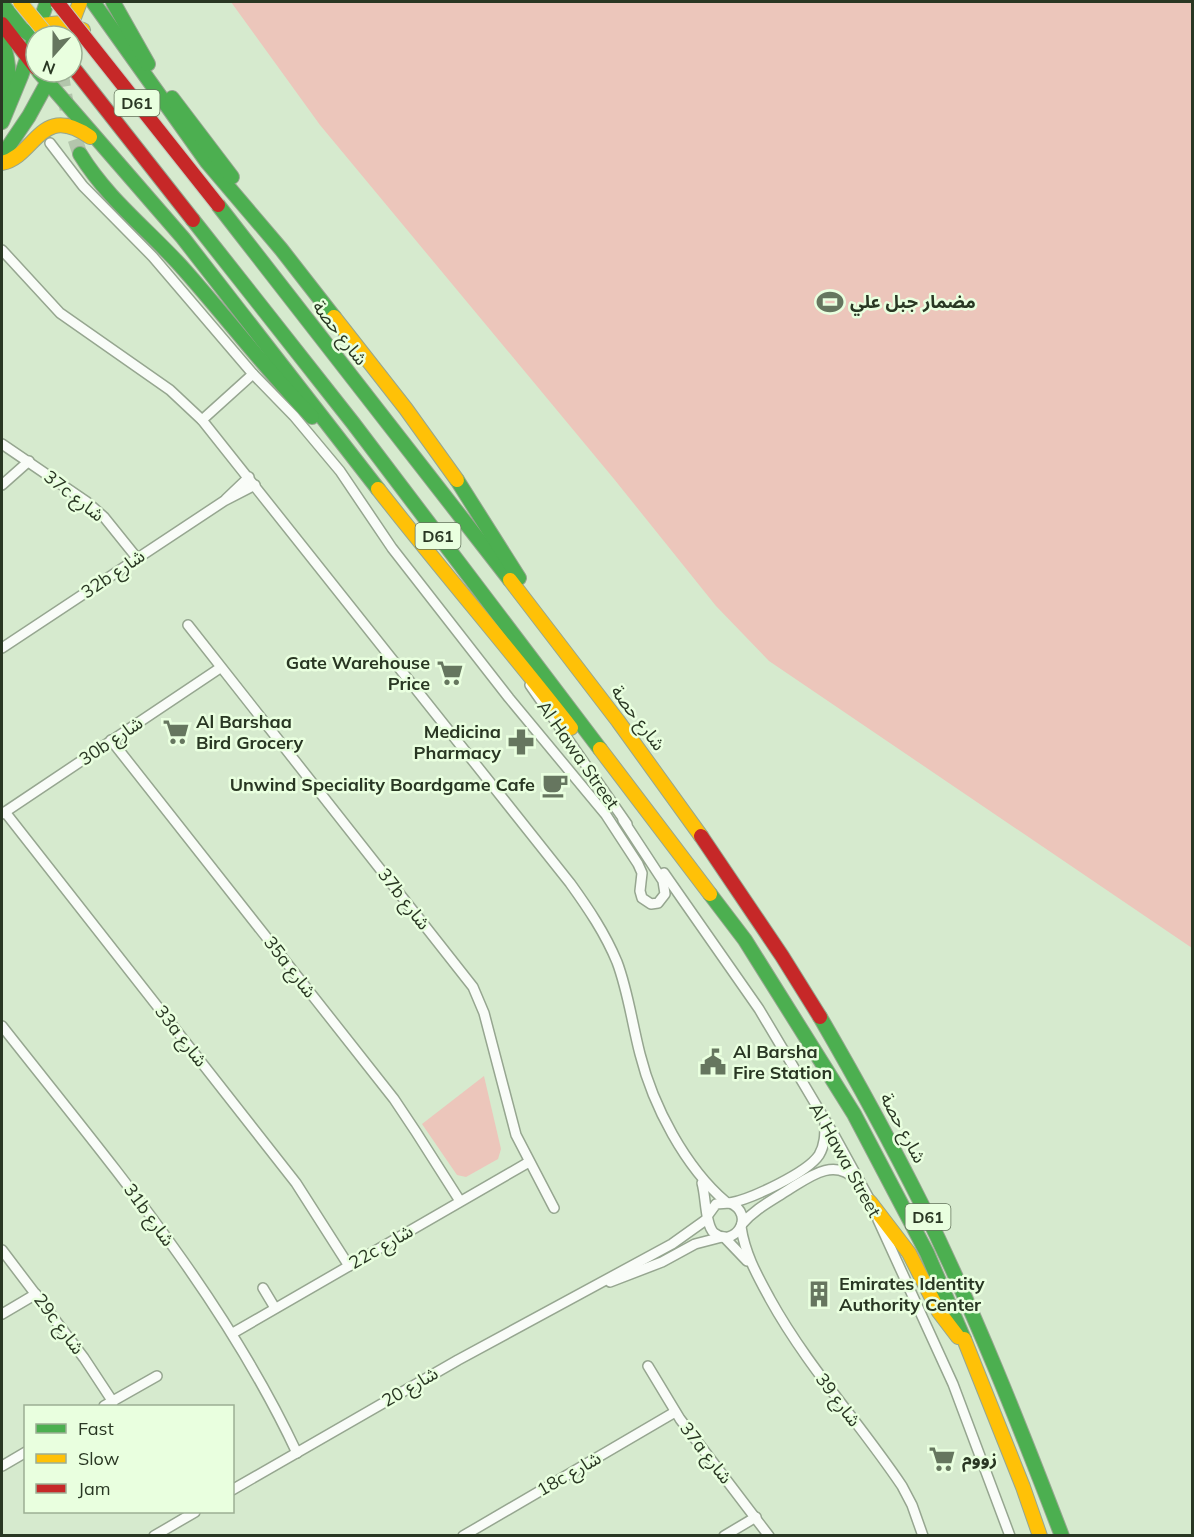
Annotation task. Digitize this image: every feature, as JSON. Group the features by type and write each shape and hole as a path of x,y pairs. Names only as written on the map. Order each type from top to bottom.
{"main road":[{"path":"20,2 33,24"},
{"path":"42,24 47,2"},
{"name":"شارع حصة","path":"57,2 549,630 654,768 715,855 796,979 853,1074 917,1194 962,1287 1007,1394 1062,1536"},
{"path":"71,24 80,2"},
{"path":"93,2 207,162 281,249 406,409 459,483 549,630"},
{"path":"113,2 147,63 250,202 281,249"},
{"path":"2,4 24,30"},
{"path":"2,24 24,52"},
{"path":"84,35 90,36 170,136 188,151 207,162"},
{"path":"2,40 9,72 2,109"},
{"path":"2,122 24,77"},
{"name":"شارع حصة","path":"84,81 353,423 745,940 854,1114 927,1253 1023,1487 1040,1536"},
{"path":"2,156 30,116 48,84"},
{"path":"56,84 112,157"},
{"path":"2,163 15,158 34,136 54,126 80,130 112,157"},
{"path":"80,154 92,175 108,194 175,259 287,391 352,455"},
{"name":"D61","path":"112,157 206,267 352,455"},
{"name":"شارع حصة","path":"352,455 429,554 523,666 642,815 675,848"},
{"path":"868,1196 913,1258 950,1330 964,1342"}],"street":[{"path":"50,143 83,186 163,268 332,462 358,496 392,548 509,698 593,799 638,864 642,873 640,891 642,898 651,904 658,903 665,894 663,881 623,820"},
{"path":"2,250 60,313 170,390 202,420 558,867 593,916 606,939 621,975 650,1089 670,1128 701,1178 710,1229 723,1237 733,1235 759,1207 817,1172 843,1171 851,1175 868,1196"},
{"path":"202,420 253,374"},
{"name":"37c شارع","path":"2,444 96,509 137,558"},
{"path":"2,485 29,461"},
{"name":"32b شارع","path":"2,648 252,481"},
{"name":"37b شارع","path":"188,625 473,987 484,1014 512,1121 529,1162 554,1208"},
{"name":"Al Hawa Street","path":"523,666 528,683 536,695 759,1009 868,1196 952,1384 1010,1536"},
{"name":"30b شارع","path":"3,813 220,668"},
{"name":"35a شارع","path":"111,740 393,1100 417,1132 460,1201"},
{"name":"33a شارع","path":"3,813 296,1183 349,1266"},
{"name":"31b شارع","path":"2,1026 123,1180 233,1333 301,1451"},
{"path":"707,1217 716,1204 746,1199 762,1193 810,1165 818,1156 823,1145 825,1123"},
{"name":"22c شارع","path":"233,1333 529,1162"},
{"path":"701,1178 739,1209 742,1216 741,1226"},
{"name":"شارع 20","path":"234,1489 458,1360 672,1244 707,1217"},
{"name":"شارع 39","path":"741,1226 751,1265 786,1327 810,1364 902,1486 912,1505 923,1536"},
{"name":"شارع 20","path":"591,1289 653,1266 695,1244 723,1237"},
{"name":"شارع 39","path":"723,1237 751,1265"},
{"name":"29c شارع","path":"2,1250 84,1358 109,1404"},
{"path":"263,1288 275,1308"},
{"path":"2,1314 36,1294"},
{"name":"37a شارع","path":"648,1366 675,1412 769,1536"},
{"path":"109,1404 158,1376"},
{"name":"18c شارع","path":"463,1536 675,1412"},
{"path":"2,1466 24,1453"},
{"path":"154,1536 193,1513"},
{"path":"724,1536 756,1517"}],"shaded area":[{"name":"مضمار جبل علي","path":"231,2 1192,2 1192,948 769,661 716,606 614,479 320,125"},
{"path":"484,1076 501,1149 498,1159 466,1177 457,1175 422,1124"}],"tunnel":[{"path":"63,84 69,121 80,154"}],"traffic: fast":[{"path":"2,122 47,2"},
{"path":"93,2 207,162 281,249 334,317"},
{"path":"113,2 148,64"},
{"path":"2,4 24,30"},
{"path":"2,41 7,58 8,75 7,92 2,109"},
{"path":"2,156 29,116 46,84"},
{"path":"49,84 183,238 378,489"},
{"path":"172,98 232,177"},
{"path":"80,154 102,185 180,265 312,417"},
{"path":"218,205 510,580"},
{"path":"193,220 353,423 600,749"},
{"path":"457,480 519,578"},
{"path":"710,894 745,940 854,1114 927,1253 964,1339"},
{"path":"820,1017 922,1205 996,1369 1062,1536"}],"traffic: slow":[{"path":"20,2 38,24"},
{"path":"72,24 80,2"},
{"path":"51,24 65,24"},
{"path":"2,163 23,151 49,128 60,125 73,128 90,137"},
{"path":"334,317 406,409 457,480"},
{"path":"378,489 571,728"},
{"path":"510,580 618,721 701,836"},
{"path":"600,749 710,894"},
{"path":"870,1202 909,1253 939,1312 958,1337"},
{"path":"964,1339 1040,1536"}],"traffic: jam":[{"path":"57,2 218,205"},
{"path":"2,24 24,52"},
{"path":"84,81 193,220"},
{"path":"701,836 820,1017"}],"place":[{"name":"مضمار جبل علي","path":"830,302"},
{"name":"Gate Warehouse Price","path":"450,673"},
{"name":"Al Barshaa Bird Grocery","path":"176,732"},
{"name":"Medicina Pharmacy","path":"521,742"},
{"name":"Unwind Speciality Boardgame Cafe","path":"555,785"},
{"name":"Al Barsha Fire Station","path":"713,1062"},
{"name":"Emirates Identity Authority Center","path":"819,1294"},
{"name":"زووم","path":"942,1459"}]}
